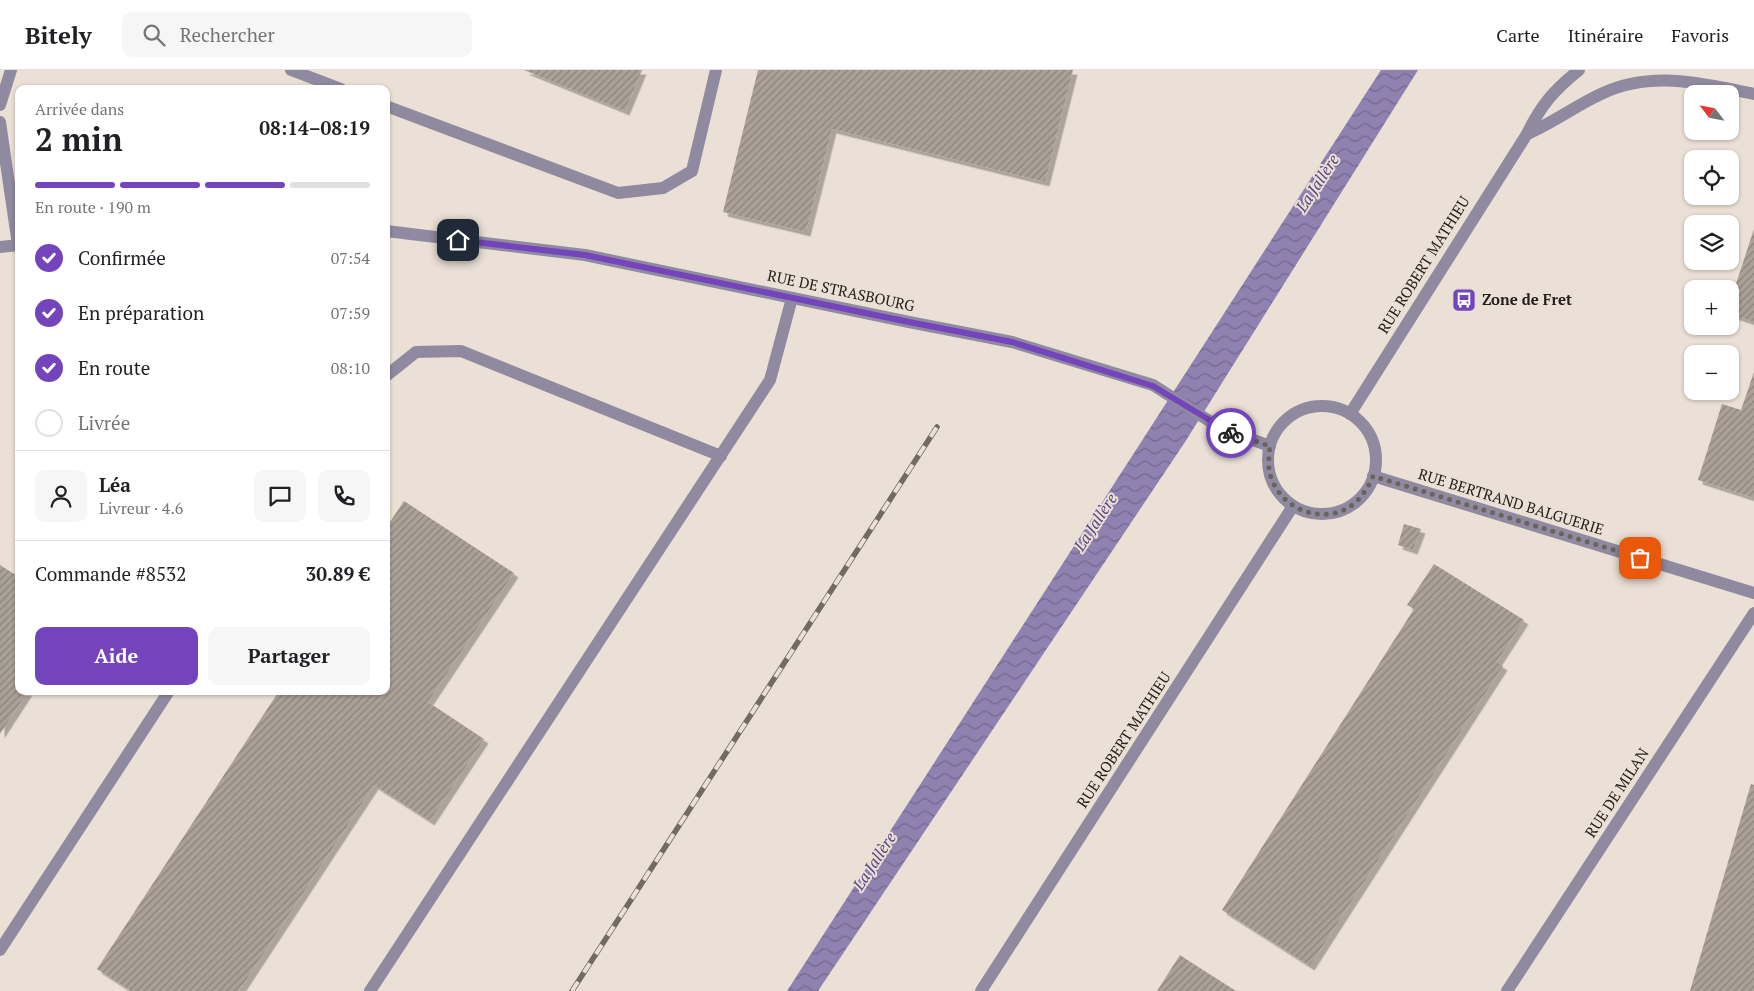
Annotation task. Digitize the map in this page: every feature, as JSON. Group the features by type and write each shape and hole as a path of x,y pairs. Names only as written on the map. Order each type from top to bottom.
{"street":[{"path":"0,105 11,70"},
{"path":"291,70 330,85"},
{"path":"390,108 618,193 663,188 692,171 716,70"},
{"name":"RUE ROBERT MATHIEU","path":"1350,414 1527,134 1539,109 1557,87 1579,70"},
{"path":"1527,134 1549,124 1602,93 1628,83 1678,80 1754,94"},
{"path":"0,122 15,219"},
{"name":"RUE DE STRASBOURG","path":"390,231 585,255 1012,342 1153,386 1222,429 1270,446"},
{"path":"0,247 15,245"},
{"path":"370,991 770,380 792,298"},
{"path":"390,373 416,352 461,350 721,456"},
{"path":"1318,407 1335,408 1350,414 1363,426 1372,441 1376,459 1373,476 1366,491 1355,503 1341,511 1324,514 1308,513 1293,506 1280,495 1271,480 1268,463 1270,446 1277,431 1288,419 1302,410 1318,407"},
{"name":"RUE BERTRAND BALGUERIE","path":"1373,476 1754,593"},
{"name":"RUE ROBERT MATHIEU","path":"981,991 1293,506"},
{"name":"RUE DE MILAN","path":"1507,991 1754,613"},
{"path":"0,950 166,695"}],"water":[{"name":"La Jallère","path":"1381,70 1418,70 1185,442 818,991 787,991"}],"building":[{"path":"524,70 642,70 625,111"},
{"path":"758,70 1073,70 1045,182 832,129 806,232 723,212"},
{"path":"1754,229 1754,322 1739,317 1739,280 1737,280"},
{"path":"1754,372 1754,498 1698,480 1722,404 1741,410"},
{"path":"404,501 514,573 428,702 484,739 430,821 374,785 239,991 131,991 97,969 276,695 390,695 390,522"},
{"path":"1404,524 1421,529 1413,550 1398,545"},
{"path":"1434,564 1524,620 1497,662 1503,666 1310,966 1222,910 1414,609 1407,605"},
{"path":"0,565 15,574 15,695 25,695 0,734"},
{"path":"1751,784 1754,785 1754,991 1690,991"},
{"path":"1180,955 1189,961 1236,991 1157,991"}],"railway":[{"path":"572,991 937,427"}],"way so far":[{"path":"1231,433 1270,446 1268,463 1271,480 1280,495 1293,506 1308,513 1324,514 1341,511 1355,503 1366,491 1373,476 1640,558"}],"place":[{"name":"Zone de Fret","path":"1464,300"}],"route":[{"path":"458,240 585,255 1012,342 1153,386 1231,433"}]}
